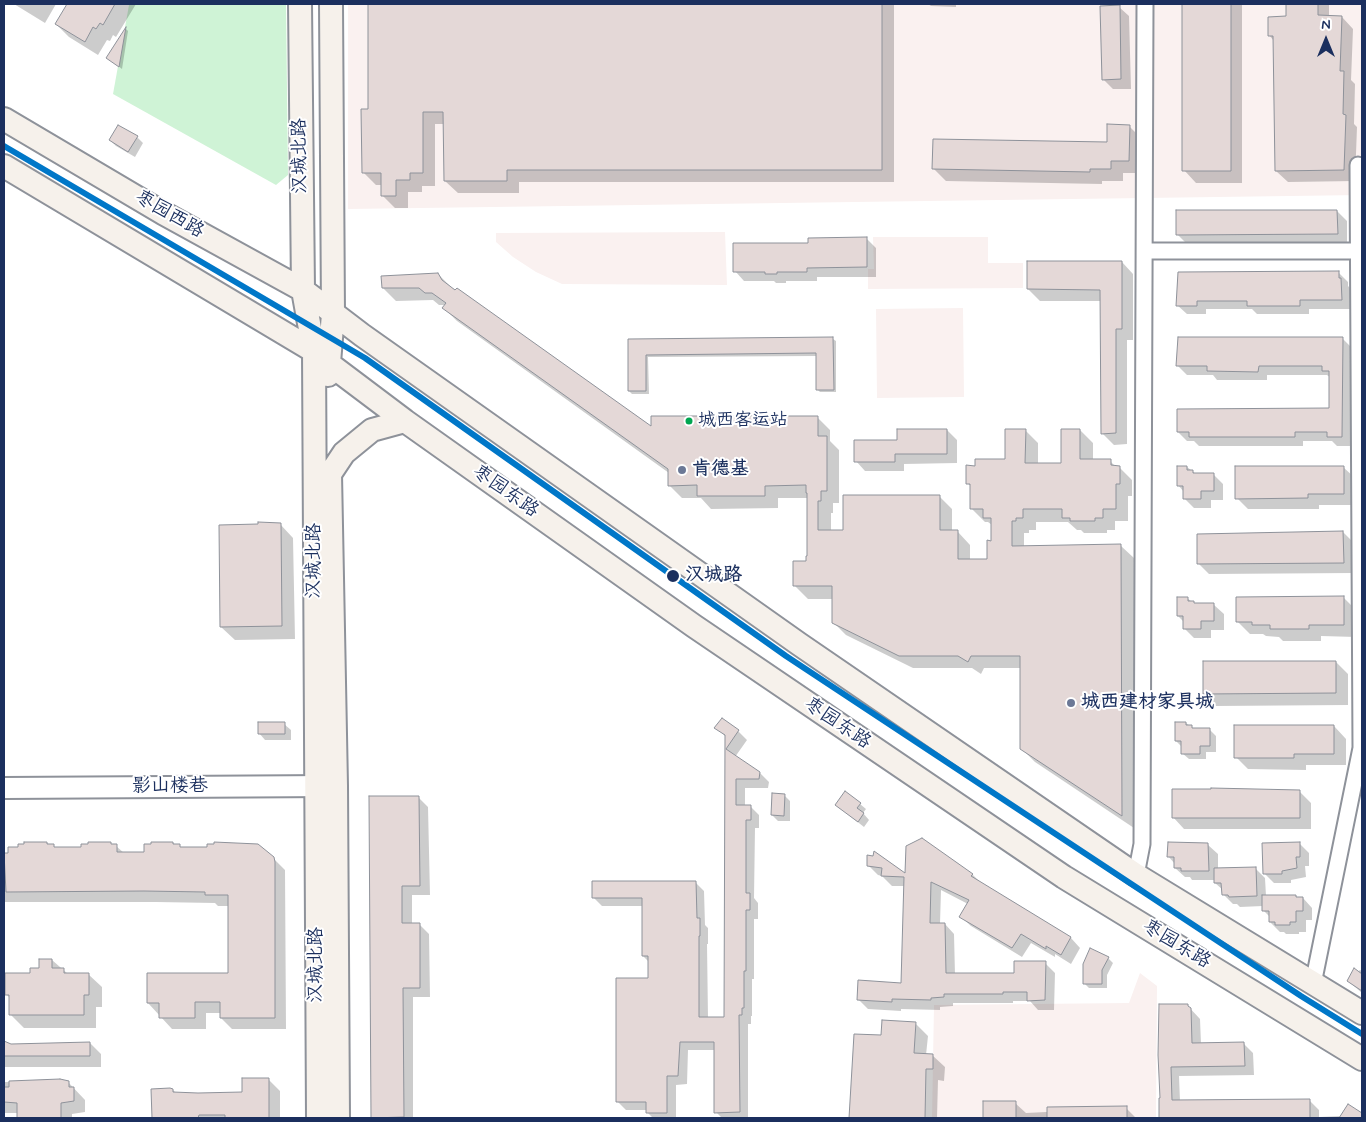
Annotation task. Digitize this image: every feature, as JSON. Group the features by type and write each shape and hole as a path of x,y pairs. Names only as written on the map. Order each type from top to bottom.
{"main road":[{"name":"汉城北路","path":"300,4 303,290 321,357 330,474 326,786 318,1118"},
{"name":"汉城北路","path":"331,4 333,314 321,357 326,786 338,1118"},
{"name":"枣园西路","path":"4,118 163,213 303,290 333,314"},
{"path":"4,166 321,357"},
{"name":"枣园东路","path":"333,314 799,644 1136,875 1362,1013"},
{"name":"枣园东路","path":"321,357 405,420 694,626 1064,877 1362,1059"},
{"path":"330,474 344,452 372,430 405,420"}],"street":[{"path":"1136,875 1142,844 1145,4"},
{"path":"1314,984 1361,748 1361,250 1358,164"},
{"path":"1145,251 1361,250"},
{"name":"影山楼巷","path":"4,788 326,786"}],"shaded area":[{"path":"348,4 1362,4 1362,195 348,209"},
{"path":"725,232 727,285 562,284 536,272 513,257 496,242 496,233"},
{"path":"873,237 988,237 988,263 1023,263 1023,288 868,289 868,269 874,269"},
{"path":"963,308 964,397 877,398 876,309"},
{"path":"1140,973 1157,986 1156,1118 932,1118 934,1005 1129,1003"}],"green space":[{"path":"286,4 288,175 276,185 113,94 129,5"}],"building":[{"path":"67,4 115,4 103,25 100,23 96,29 93,27 85,42 55,24"},
{"path":"368,4 882,4 882,170 507,170 507,181 444,181 443,112 423,112 423,173 410,173 410,180 396,180 396,196 381,196 381,173 362,173 361,109 368,109"},
{"path":"1182,4 1231,4 1231,171 1182,171"},
{"path":"1286,4 1318,4 1318,15 1342,16 1340,71 1344,71 1343,114 1346,115 1344,170 1275,171 1273,36 1268,36 1268,17 1286,16"},
{"path":"1120,5 1121,79 1102,80 1100,6"},
{"path":"126,27 119,67 106,58"},
{"path":"1107,124 1130,125 1129,161 1111,161 1111,169 1090,169 1090,172 932,169 933,139 1107,142"},
{"path":"118,125 138,136 128,152 109,140"},
{"path":"1176,210 1337,210 1338,234 1176,235"},
{"path":"867,237 867,267 807,268 807,272 777,272 777,274 733,272 733,243 808,243 808,238"},
{"path":"1027,261 1122,261 1122,329 1116,329 1116,433 1101,434 1100,290 1027,289"},
{"path":"1339,271 1342,300 1300,300 1300,306 1247,306 1247,301 1197,301 1197,306 1176,306 1178,272"},
{"path":"438,273 442,280 455,290 457,288 651,426 651,416 818,416 818,436 827,436 827,491 821,491 821,501 818,501 818,530 843,530 843,495 940,495 940,530 958,530 958,559 987,559 987,540 991,541 991,518 983,518 983,509 970,509 970,484 966,484 966,465 975,466 975,459 1005,459 1005,429 1026,429 1025,463 1061,463 1061,429 1080,429 1080,459 1111,459 1111,465 1120,466 1120,484 1116,484 1116,509 1103,509 1103,518 1095,518 1095,521 1070,521 1070,518 1062,518 1062,509 1023,509 1023,518 1016,518 1016,521 1012,521 1012,546 1121,544 1122,816 1020,749 1020,656 971,656 968,662 958,656 899,656 832,623 832,586 793,586 793,561 806,561 807,556 806,485 765,486 765,496 697,496 697,485 668,486 668,469 442,308 446,303 432,293 425,293 419,288 382,288 381,276"},
{"path":"833,337 834,390 816,390 816,353 646,355 646,391 628,391 628,339"},
{"path":"1178,337 1343,337 1342,437 1327,437 1327,432 1295,432 1295,437 1189,437 1189,432 1177,432 1177,409 1329,408 1329,371 1322,371 1322,366 1259,366 1258,372 1207,371 1207,366 1176,366"},
{"path":"897,429 947,429 947,454 895,454 895,462 854,462 854,440 897,440"},
{"path":"1177,466 1187,466 1187,470 1193,470 1193,473 1214,473 1214,491 1201,491 1201,499 1183,499 1183,486 1177,486"},
{"path":"1235,466 1344,466 1344,494 1308,494 1308,498 1235,499"},
{"path":"258,522 281,523 282,626 220,627 219,525 258,524"},
{"path":"1343,531 1344,563 1197,564 1197,534"},
{"path":"1344,596 1344,625 1309,625 1309,629 1270,629 1270,625 1252,625 1252,622 1236,622 1236,597"},
{"path":"1177,597 1188,597 1188,601 1194,601 1194,603 1214,603 1214,621 1201,621 1201,629 1183,629 1183,616 1177,616"},
{"path":"1203,661 1336,661 1336,693 1203,694"},
{"path":"722,718 739,730 726,749 760,772 759,779 736,779 736,805 751,805 751,820 746,820 746,893 750,893 750,910 746,910 744,1008 742,1008 742,1015 739,1015 740,1112 714,1113 714,1042 680,1042 678,1076 667,1076 667,1113 646,1113 646,1102 616,1102 616,978 648,978 648,956 642,956 642,898 592,898 592,881 696,881 697,918 700,918 699,1017 724,1017 725,735 714,728"},
{"path":"258,722 285,722 285,734 258,734"},
{"path":"1175,722 1186,722 1186,725 1192,725 1192,728 1210,728 1210,746 1200,746 1200,754 1181,754 1181,741 1175,741"},
{"path":"1234,725 1334,725 1334,754 1294,754 1294,758 1234,758"},
{"path":"1172,789 1300,790 1300,818 1172,818"},
{"path":"845,791 861,803 857,808 864,813 858,822 835,805"},
{"path":"772,793 785,794 784,816 771,815"},
{"path":"369,796 419,796 420,886 402,886 402,923 420,923 420,988 403,988 404,1117 371,1118"},
{"path":"922,838 973,874 971,876 1071,937 1061,955 1046,946 1046,949 1021,934 1012,948 959,917 969,900 931,882 930,923 945,923 946,973 1014,973 1014,961 1046,961 1045,1000 1027,1001 1027,992 1003,992 1003,994 944,994 944,997 931,998 931,1000 892,999 892,1002 857,1000 858,980 901,983 904,877 881,876 882,868 867,866 867,855 873,856 874,851 905,873 906,846"},
{"path":"24,842 47,842 47,844 54,844 54,847 81,847 81,844 88,844 88,842 111,842 111,844 117,844 117,852 144,852 144,844 151,844 151,842 173,842 173,844 180,844 180,847 207,847 207,844 214,844 214,842 258,844 274,857 275,862 275,1018 220,1018 220,1002 195,1002 195,1018 159,1018 159,1003 147,1003 147,973 228,973 228,895 205,895 205,892 144,891 6,892 4,853 8,853 8,847 18,847 18,844 24,844"},
{"path":"1168,842 1208,843 1209,871 1181,871 1181,868 1174,868 1174,857 1167,857"},
{"path":"1300,842 1300,857 1296,857 1297,868 1282,871 1282,874 1263,874 1262,843"},
{"path":"1256,867 1257,896 1229,897 1228,895 1222,895 1221,883 1214,883 1214,868"},
{"path":"1262,895 1296,895 1296,897 1303,897 1303,911 1296,911 1296,922 1290,922 1290,925 1275,925 1275,922 1269,922 1269,911 1262,911"},
{"path":"1090,948 1109,957 1102,970 1102,984 1083,984 1083,964"},
{"path":"39,959 52,959 52,968 64,968 64,973 89,973 89,995 84,995 84,1015 9,1015 9,995 5,995 5,973 30,973 30,968 39,968"},
{"path":"1354,968 1362,974 1362,991 1347,981"},
{"path":"1159,1004 1188,1004 1191,1008 1192,1043 1244,1042 1245,1066 1171,1067 1172,1100 1310,1099 1310,1118 1159,1118"},
{"path":"882,1020 916,1022 914,1053 933,1054 933,1069 926,1069 925,1118 849,1118 854,1034 881,1035"},
{"path":"4,1041 11,1044 90,1042 90,1056 4,1056"},
{"path":"242,1078 269,1078 269,1118 225,1118 225,1115 199,1115 198,1118 152,1118 151,1089 170,1088 173,1089 173,1092 198,1093 242,1092"},
{"path":"60,1079 69,1081 69,1087 74,1087 74,1101 61,1103 61,1118 17,1118 17,1103 4,1102 4,1087 9,1087 9,1081"},
{"path":"983,1101 1016,1101 1016,1118 983,1118"},
{"path":"1348,1104 1362,1113 1362,1118 1339,1118"},
{"path":"1127,1106 1127,1118 1047,1118 1047,1107"}],"transit line":[{"path":"4,146 365,358 786,656 1301,996 1362,1034"}],"place":[{"name":"城西客运站","path":"689,421"},
{"name":"肯德基","path":"682,470"},
{"name":"汉城路","path":"673,576"},
{"name":"城西建材家具城","path":"1071,703"}]}
